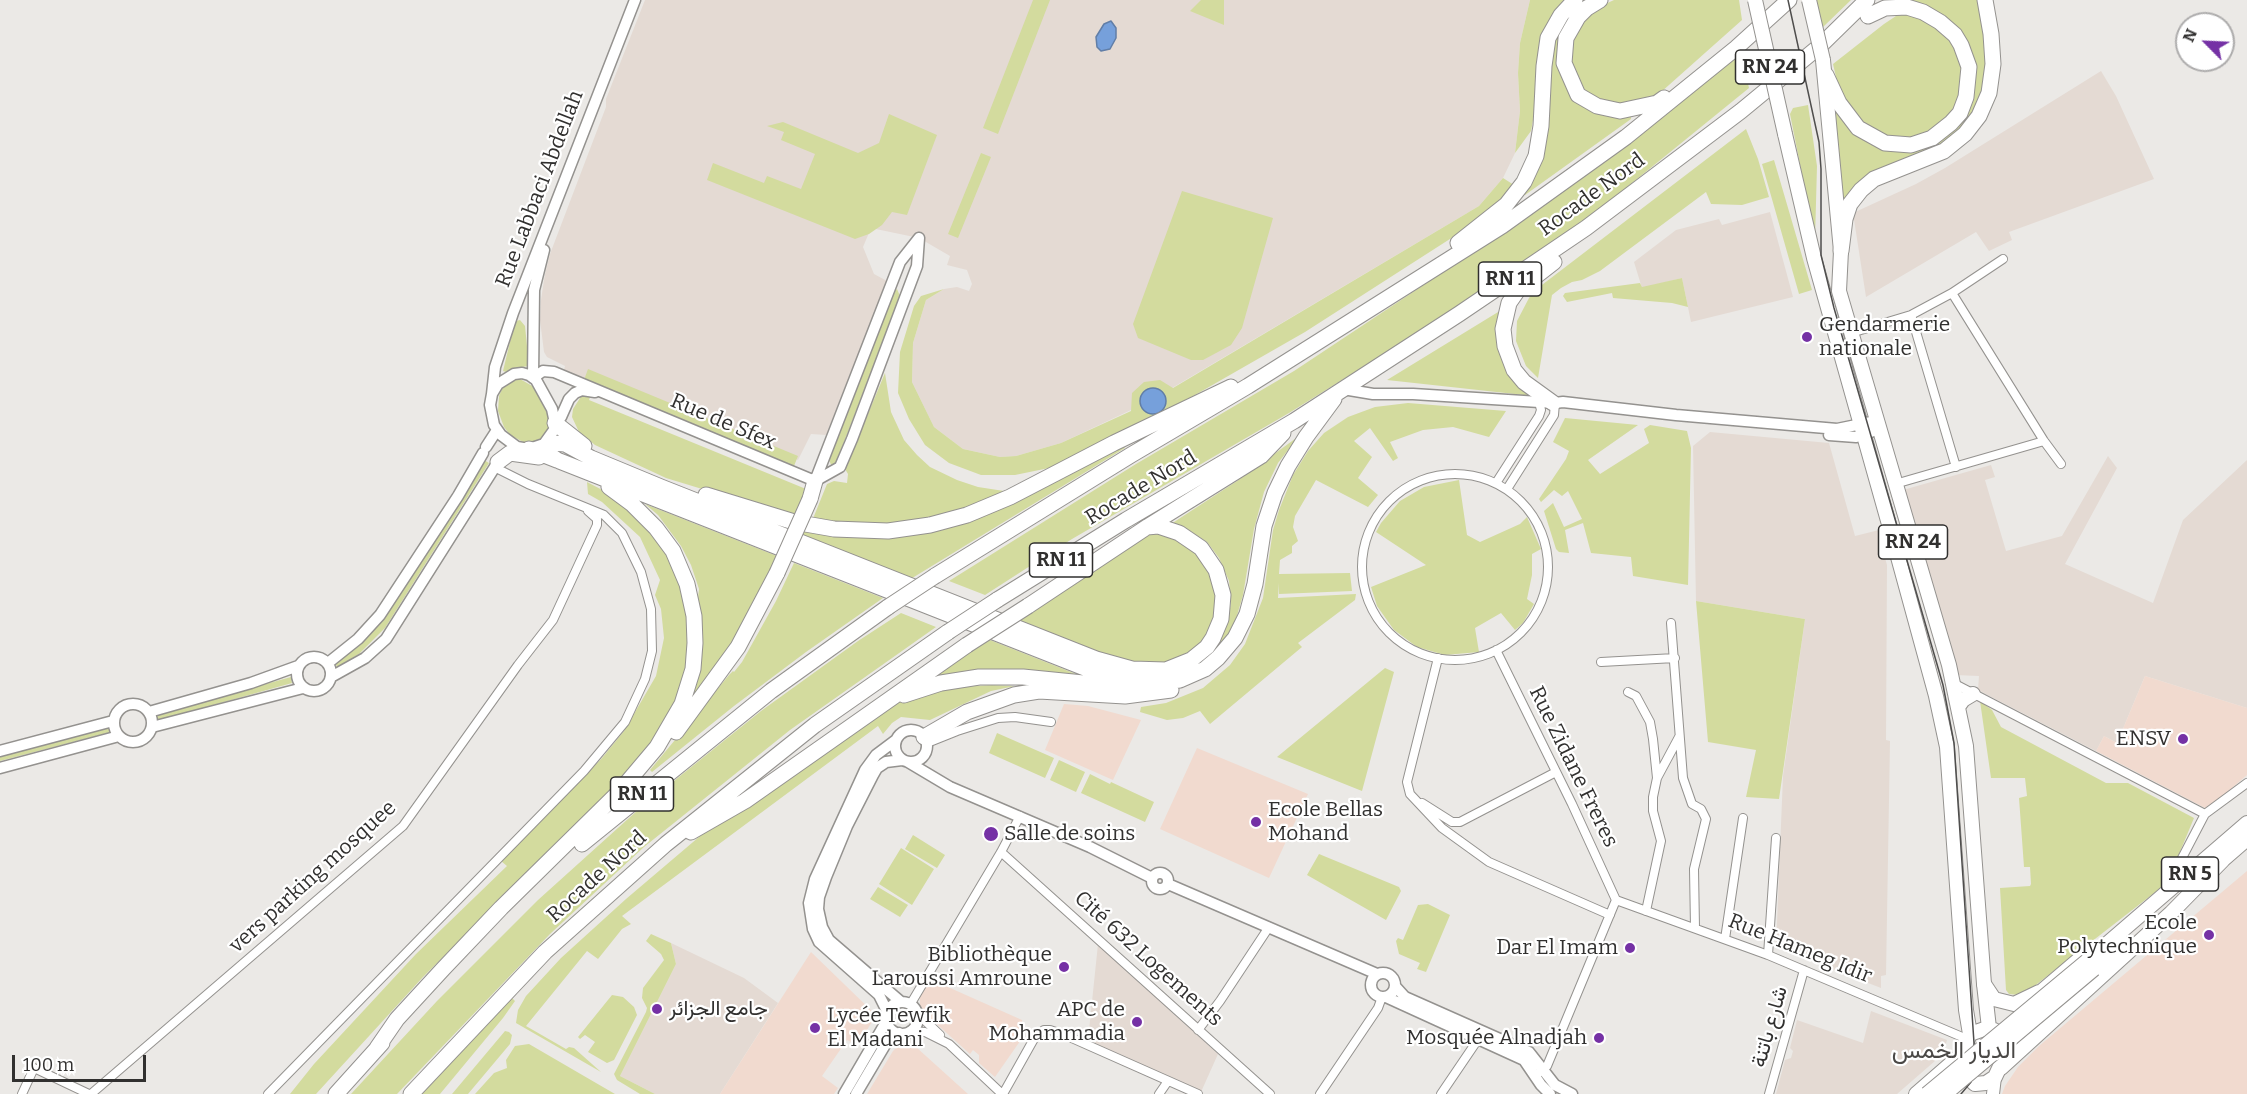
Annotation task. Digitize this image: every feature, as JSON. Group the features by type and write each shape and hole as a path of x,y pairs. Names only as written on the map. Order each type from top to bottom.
{"highway":[{"path":"1372,307 1506,205 1524,182 1538,146 1548,38 1561,15 1575,0"},
{"path":"1600,0 1578,17 1566,38 1564,52 1564,63 1568,76 1578,95 1597,106 1620,111 1657,103 1736,48"},
{"name":"Rocade Nord","path":"336,1094 377,1048 544,877 600,827 771,691 935,576 1248,386 1502,226 1626,137 1736,48 1789,0"},
{"name":"Rocade Nord","path":"411,1094 545,952 666,843 815,725 997,600 1126,520 1294,421 1586,228 1741,111 1824,42 1867,0"},
{"path":"1868,16 1885,0"},
{"path":"1841,251 1850,204 1861,190 1874,179 1944,151 1965,134 1979,116 1989,93 1993,64 1985,0"},
{"path":"1824,42 1885,8 1907,7 1923,12 1955,35 1969,67 1966,97 1960,113 1932,138 1911,145 1886,143 1858,129 1839,103 1826,75"},
{"path":"1549,403 1524,382 1514,370 1505,346 1504,320 1509,303 1518,290 1576,244 1586,228"},
{"path":"614,468 635,472 794,522 863,531 921,527 967,515 1010,497 1124,438 1240,384 1311,346"},
{"path":"879,705 941,683 979,677 1023,677 1143,688 1156,687 1186,678 1218,658 1235,638 1245,621 1255,584 1264,526 1287,466 1342,390"},
{"path":"666,843 706,824 745,801 879,705 968,645 1147,526 1261,456 1294,421"},
{"path":"555,422 599,462"},
{"path":"579,442 595,453 635,472"},
{"path":"619,792 657,747 682,704 693,669 694,616 684,574 673,551 656,528 643,513 620,494 547,453 548,447 553,443 565,444 599,462 1096,659 1132,669 1166,670 1191,660 1207,647 1221,619 1222,595 1216,570 1201,548 1179,533 1158,526 1147,526"},
{"path":"529,449 1095,672 1141,683 1186,678"},
{"path":"498,462 505,455 518,453 566,464"},
{"path":"377,1048 397,1019 501,908 660,752 719,675 753,620 777,573 810,499 815,481"},
{"path":"926,744 967,712 1014,695 1039,691 1110,696 1141,695 1178,688 1186,678"}],"main road":[{"name":"RN 24","path":"1755,0 1814,258 1936,696 1947,747 1968,1036"},
{"name":"RN 24","path":"1809,0 1826,75 1841,251 1839,291 1958,707 1969,775 1984,984 1992,1029"},
{"path":"1958,707 1963,700 1973,694"},
{"name":"RN 5","path":"1945,1094 2090,965 2132,923 2247,824"},
{"name":"RN 5","path":"1927,1094 2247,839"},
{"name":"RN 5","path":"1998,1073 2171,913 2223,860"},
{"name":"RN 5","path":"1992,1029 2086,952 2132,923"},
{"path":"1984,984 1994,999 2014,1004 2039,992"},
{"path":"1993,1094 2003,1054 1999,1036 1992,1029 1978,1030 1968,1036 1962,1054 1963,1073 1976,1089 1998,1073"},
{"path":"1916,1094 1962,1054"}],"street":[{"name":"Rue Labbaci Abdellah","path":"492,394 495,367 513,313 635,0"},
{"name":"Rue Labbaci Abdellah","path":"533,377 534,290 544,250 639,0"},
{"path":"915,247 918,266 840,467 815,481 900,262 915,247"},
{"path":"1851,333 1911,315 1952,293 2003,259"},
{"path":"892,281 910,288"},
{"path":"1952,293 2044,441 2061,464"},
{"path":"513,313 525,319 537,363 548,370"},
{"path":"1911,315 1956,467"},
{"path":"533,377 548,370"},
{"name":"Rue de Sfex","path":"548,370 815,481"},
{"path":"522,373 533,377 552,409 555,422 554,430 544,444 529,449 510,442 497,430 490,405 492,394 502,380 522,373"},
{"name":"Rue de Sfex","path":"555,422 561,417 569,399 575,393 590,390 616,398"},
{"path":"1342,390 1373,394 1423,394 1563,402 1676,417 1837,429 1861,430 1878,425"},
{"path":"1496,483 1541,410 1549,403"},
{"path":"1507,489 1554,415 1549,403"},
{"path":"328,663 358,639 380,615 458,496 497,430"},
{"path":"1895,484 2044,441"},
{"path":"152,727 303,688 318,691 325,688 331,677 365,658 386,639 510,442"},
{"name":"vers parking mosquee","path":"268,1094 584,771 625,722 645,680 652,651 651,609 641,572 622,533 604,515 528,484 498,462"},
{"path":"1445,474 1465,474 1496,483 1507,489 1530,511 1542,533 1547,557 1547,579 1541,601 1530,621 1515,638 1496,650 1478,657 1458,660 1438,658 1417,652 1399,641 1383,626 1371,607 1364,586 1362,564 1365,542 1374,521 1387,503 1404,489 1424,479 1445,474"},
{"name":"vers parking mosquee","path":"22,1094 34,1068 90,1094 403,826 518,665 553,620 597,525 594,515 579,504"},
{"path":"1671,623 1683,778 1692,804 1701,809 1706,819 1694,869 1695,928"},
{"name":"Rue Zidane Freres","path":"1496,650 1616,900"},
{"path":"149,712 251,683 298,666 302,661 311,657 317,657 328,663 331,677"},
{"path":"1438,658 1407,782 1410,794 1442,828 1489,862 1610,915"},
{"path":"1601,662 1675,658"},
{"path":"298,666 297,677 303,688"},
{"path":"1953,683 2205,814"},
{"path":"1628,692 1636,696 1650,722 1657,778"},
{"path":"138,704 149,712 152,727 149,733 137,742 129,742 119,736 113,721 120,708 138,704"},
{"path":"926,744 998,718 1015,717 1051,722"},
{"path":"0,751 113,721"},
{"path":"949,1044 925,1032 893,1031 879,995 819,942 813,929 809,903 815,879 864,770 876,755 896,741 904,732 915,731 926,744 930,767 950,787"},
{"path":"0,768 119,736"},
{"path":"1646,911 1661,841 1653,812 1653,797 1657,778 1679,736"},
{"path":"896,741 896,751 905,761 950,787 1127,864 1152,878 1154,886 1158,889 1163,889 1168,884 1377,974 1388,973 1394,978 1395,986 1392,993 1384,997 1320,1094"},
{"path":"926,744 922,759 886,762 877,768 847,826 819,897 818,909 822,927 829,940 909,1007 1003,1094 1035,1037 1044,1030 1065,1035 1198,1094"},
{"path":"1410,794 1452,822 1460,822 1556,772"},
{"path":"2169,892 2182,858 2205,814 2247,783"},
{"path":"909,1007 1020,816"},
{"path":"1725,939 1743,818"},
{"path":"1768,955 1776,838"},
{"name":"Cité 632 Logements","path":"1001,852 1056,899 1270,1094"},
{"path":"1550,1094 1541,1085 1539,1072 1616,900"},
{"name":"Rue Hameg Idir","path":"1616,900 1768,955 1968,1036"},
{"path":"1198,1030 1269,927"},
{"name":"شارع باتنة","path":"1769,1094 1804,970"},
{"path":"1377,974 1372,980 1371,987 1375,994 1481,1035"},
{"path":"1395,986 1405,997 1481,1035 1524,1060 1555,1085 1572,1094"},
{"path":"844,1094 896,1003 909,1007 917,1022 888,1040 856,1094"},
{"path":"1441,1094 1481,1035"},
{"path":"1159,1094 1168,1081"}],"shaded area":[{"path":"645,0 1530,0 1520,43 1518,73 1520,111 1515,153 1503,178 1479,206 1172,388 1061,443 1016,456 1000,457 963,449 934,427 912,382 913,343 926,300 944,289 957,287 969,291 972,284 967,270 947,265 950,256 919,238 871,228 863,247 874,274 887,281 826,435 811,434 798,460 564,370 565,366 547,357 544,352 540,320 541,300 550,254 606,107 606,99"},
{"path":"2101,71 2116,96 2154,179 2009,232 2012,240 1989,251 1976,232 1866,297 1853,213 1945,168"},
{"path":"1770,212 1793,297 1691,322 1682,278 1642,288 1634,262 1676,230 1719,219 1722,225"},
{"path":"1710,432 1829,443 1855,536 1883,529 1894,552 1884,554 1887,565 1886,740 1890,741 1886,975 1881,976 1881,988 1776,947 1783,776 1805,619 1696,601 1693,446"},
{"path":"2108,456 2117,468 2065,564 2153,603 2183,520 2247,460 2247,708 2145,676 2117,743 2104,736 2096,751 1978,690 1979,676 1955,675 1903,490 1991,465 1995,477 1985,480 2006,551 2062,536"},
{"name":"ENSV","path":"2145,676 2247,708 2247,775 2209,808 2205,808 2096,751 2104,736 2117,743"},
{"path":"1064,704 1088,706 1141,720 1113,780 1045,750"},
{"name":"Ecole Bellas Mohand","path":"1197,748 1308,794 1269,878 1160,829"},
{"path":"2247,871 2247,1094 2002,1094 2018,1067 2039,1046"},
{"path":"671,943 744,978 778,1003 720,1094 655,1094 620,1076 676,964"},
{"path":"1098,944 1218,1054 1201,1092 1088,1040"},
{"name":"Lycée Tewfik El Madani","path":"811,952 876,1015 858,1045 847,1040 822,1076 838,1088 834,1094 720,1094"},
{"path":"930,979 1022,1020 1025,1034 995,1077 979,1063 979,1055 973,1050 970,1054 920,1009 920,996"},
{"path":"1871,1011 1947,1040 1943,1054 1897,1094 1776,1094 1785,1060 1791,1058 1793,1051 1790,1048 1797,1020 1863,1043"},
{"path":"908,1045 916,1047 968,1094 867,1094 893,1051 897,1047"}],"green space":[{"path":"1033,0 1050,0 998,134 983,128"},
{"path":"1201,0 1224,0 1224,25 1190,11"},
{"path":"1530,0 1564,0 1548,22 1542,39 1537,59 1531,131 1515,153 1520,111 1518,73 1520,43"},
{"path":"1586,0 1574,14 1565,83 1631,116 1631,119 1525,195 1555,42 1566,19"},
{"path":"1614,0 1739,0 1742,20 1660,93 1648,100 1613,105 1590,95 1583,88 1570,62 1572,41 1583,21 1601,6"},
{"path":"1816,0 1851,0 1823,27"},
{"path":"1900,0 1978,0 1986,31 1988,73 1978,108 1951,141 1885,169 1841,215 1834,101 1896,149 1968,113 1973,102 1976,74 1968,44"},
{"path":"1908,13 1923,18 1946,33 1960,57 1964,92 1942,127 1902,142 1866,128 1839,90 1833,64 1884,24 1899,14"},
{"path":"1741,52 1749,88 1589,218 1422,330 1289,413 1072,539 985,595 949,581 1136,464 1294,371 1511,227"},
{"path":"1808,105 1817,166 1815,240 1790,114 1793,108"},
{"path":"889,114 937,135 907,215 892,212 882,225 869,234 855,239 707,180 713,163 764,183 767,176 801,189 815,154 781,140 784,132 767,126 783,122 858,153 879,143"},
{"path":"1746,129 1769,197 1742,205 1711,204 1706,192 1600,271 1572,282 1552,295 1538,378 1526,366 1516,341 1517,321 1534,291"},
{"path":"981,153 991,157 958,238 948,234"},
{"path":"1774,160 1812,290 1799,294 1762,164"},
{"path":"1503,178 1514,185 1492,212 1305,332 1160,415 1049,468 1015,475 981,475 949,463 925,445 909,419 898,393 900,352 914,306 921,296 944,289 926,300 913,343 912,382 934,427 963,449 1000,457 1016,456 1061,443 1131,411 1132,393 1144,382 1160,380 1173,388 1479,206"},
{"path":"1182,191 1273,218 1242,328 1231,345 1203,360 1191,360 1138,338 1133,324"},
{"path":"1682,278 1688,307 1672,303 1613,298 1612,293 1567,302 1563,296 1565,293 1640,283 1642,287"},
{"path":"897,289 900,296 836,463 832,467 829,460 891,294"},
{"path":"1503,309 1499,338 1503,363 1519,384 1533,396 1387,380"},
{"path":"520,320 525,326 529,366 506,372 503,371 514,325"},
{"path":"588,369 798,456 794,466 584,380"},
{"path":"885,373 891,412 904,440 917,455 930,467 957,480 978,487 1004,491 1005,495 977,507 900,525 812,521 827,484 834,481 847,483 848,474 845,469"},
{"path":"520,379 534,387 550,419 546,434 540,440 527,444 510,435 498,411 502,389 509,382"},
{"path":"582,395 591,395 589,400 806,489 794,517 666,478 595,445 579,432 572,417 573,409"},
{"path":"1408,403 1506,411 1489,437 1453,427 1423,430 1390,442 1398,458 1393,461 1370,428 1354,441 1372,457 1358,478 1378,495 1368,507 1316,480 1295,516 1293,527 1298,541 1292,546 1292,553 1280,560 1279,574 1350,573 1352,591 1279,594 1279,583 1278,598 1356,594 1355,600 1298,643 1302,647 1210,724 1200,711 1183,718 1167,720 1140,712 1141,707 1166,703 1203,688 1230,665 1245,644 1263,598 1273,530 1279,510 1293,475 1308,451 1324,433 1348,417 1375,407"},
{"path":"1565,418 1638,425 1588,460 1600,474 1649,443 1644,429 1650,425 1687,431 1691,448 1688,585 1633,576 1631,557 1591,553 1583,523 1565,530 1569,553 1559,552 1556,549 1544,511 1553,503 1564,527 1582,519 1568,491 1562,496 1554,490 1541,502 1539,499 1569,451 1553,442"},
{"path":"1299,436 1278,463 1264,492 1236,619 1226,639 1205,662 1203,659 1216,645 1227,625 1231,603 1229,581 1219,558 1207,542 1184,527 1171,524 1237,481"},
{"path":"1124,446 1125,448 909,580 731,508 903,535"},
{"path":"484,460 489,463 385,628 359,654 337,667 335,663 358,647 379,625"},
{"path":"1459,480 1467,535 1480,542 1520,524 1527,517 1541,549 1532,554 1532,575 1527,599 1534,604 1523,623 1515,630 1501,613 1475,628 1479,652 1445,655 1417,647 1394,630 1377,606 1371,587 1426,565 1376,532 1381,523 1400,501 1424,487"},
{"path":"587,482 610,494 646,523 676,567 690,620 686,679 661,733 623,778 423,977 316,1094 290,1094 314,1064 416,954 507,866 501,861 602,758 624,731 656,676 664,638 661,609 655,595 660,580 640,537 602,502 588,494"},
{"path":"645,504 777,556 744,626 684,717 699,589 691,565 681,546 658,515"},
{"path":"1148,532 1157,532 1187,541 1214,574 1217,614 1203,642 1191,653 1164,664 1130,664 1014,622"},
{"path":"794,563 883,598 734,706 652,772 650,770 742,662"},
{"path":"1696,601 1805,619 1779,799 1746,797 1756,750 1708,742"},
{"path":"901,613 936,627 790,730 644,847 550,934 397,1094 351,1094 437,1001 538,900 639,809 761,711"},
{"path":"985,638 1076,674 1101,680 930,678"},
{"path":"1385,668 1394,672 1362,791 1277,757"},
{"path":"291,677 292,683 156,721 154,715"},
{"path":"1015,686 991,691 930,720 901,717 892,723 883,734 878,726 622,916 631,924 622,929 598,959 587,951 526,1026 566,1049 574,1048 601,1072 516,1023 518,1010 526,996 561,958 706,831 892,704 957,687"},
{"path":"1980,701 1992,710 2001,727 2106,783 2128,783 2194,818 2167,883 2028,991 2018,995 2009,994 2006,990 2000,888 2030,886 2031,884 2030,867 2024,867 2019,798 2027,796 2025,778 1991,778"},
{"path":"109,726 111,732 0,761 0,755"},
{"path":"997,733 1054,758 1045,778 989,753"},
{"path":"1059,760 1085,772 1076,792 1050,780"},
{"path":"1090,774 1154,802 1145,822 1081,793"},
{"path":"913,835 945,855 937,868 905,849"},
{"path":"901,848 934,869 912,905 879,884"},
{"path":"1319,854 1399,887 1401,891 1386,920 1307,875"},
{"path":"878,887 908,905 900,917 870,899"},
{"path":"1428,904 1450,915 1426,972 1417,969 1420,963 1399,954 1396,941 1398,938 1403,940 1418,905"},
{"path":"651,934 671,943 676,964 620,1076 655,1094 640,1094 617,1080 614,1074 646,1012 647,1008 642,998 643,988 664,960 661,954 646,941"},
{"path":"612,995 623,997 634,1007 637,1015 614,1060 607,1063 588,1052 595,1042 585,1035 580,1039 578,1037"},
{"path":"512,998 515,1001 503,1018 440,1094 422,1094"},
{"path":"505,1031 512,1035 510,1044 468,1094 452,1094"},
{"path":"529,1044 615,1094 475,1094 494,1073 507,1068 506,1060 515,1046"}],"water":[{"path":"1111,21 1116,28 1116,38 1110,49 1101,51 1097,47 1096,37 1104,24"},
{"path":"1153,388 1162,392 1166,401 1162,410 1153,414 1144,410 1140,401 1144,392"}],"tram line":[{"path":"1788,0 1819,142 1821,255 1834,308 1943,685 1954,743 1975,1058 1971,1082 1961,1094"}],"place":[{"name":"Gendarmerie nationale","path":"1807,337"},
{"name":"ENSV","path":"2183,739"},
{"name":"Ecole Bellas Mohand","path":"1256,822"},
{"name":"Salle de soins","path":"991,834"},
{"name":"Ecole Polytechnique","path":"2209,935"},
{"name":"Dar El Imam","path":"1630,948"},
{"name":"Bibliothèque Laroussi Amroune","path":"1064,967"},
{"name":"جامع الجزائر","path":"657,1009"},
{"name":"APC de Mohammadia","path":"1137,1022"},
{"name":"Lycée Tewfik El Madani","path":"815,1028"},
{"name":"Mosquée Alnadjah","path":"1599,1038"}],"district":[{"name":"الديار الخمس","path":"1954,1051"}]}
